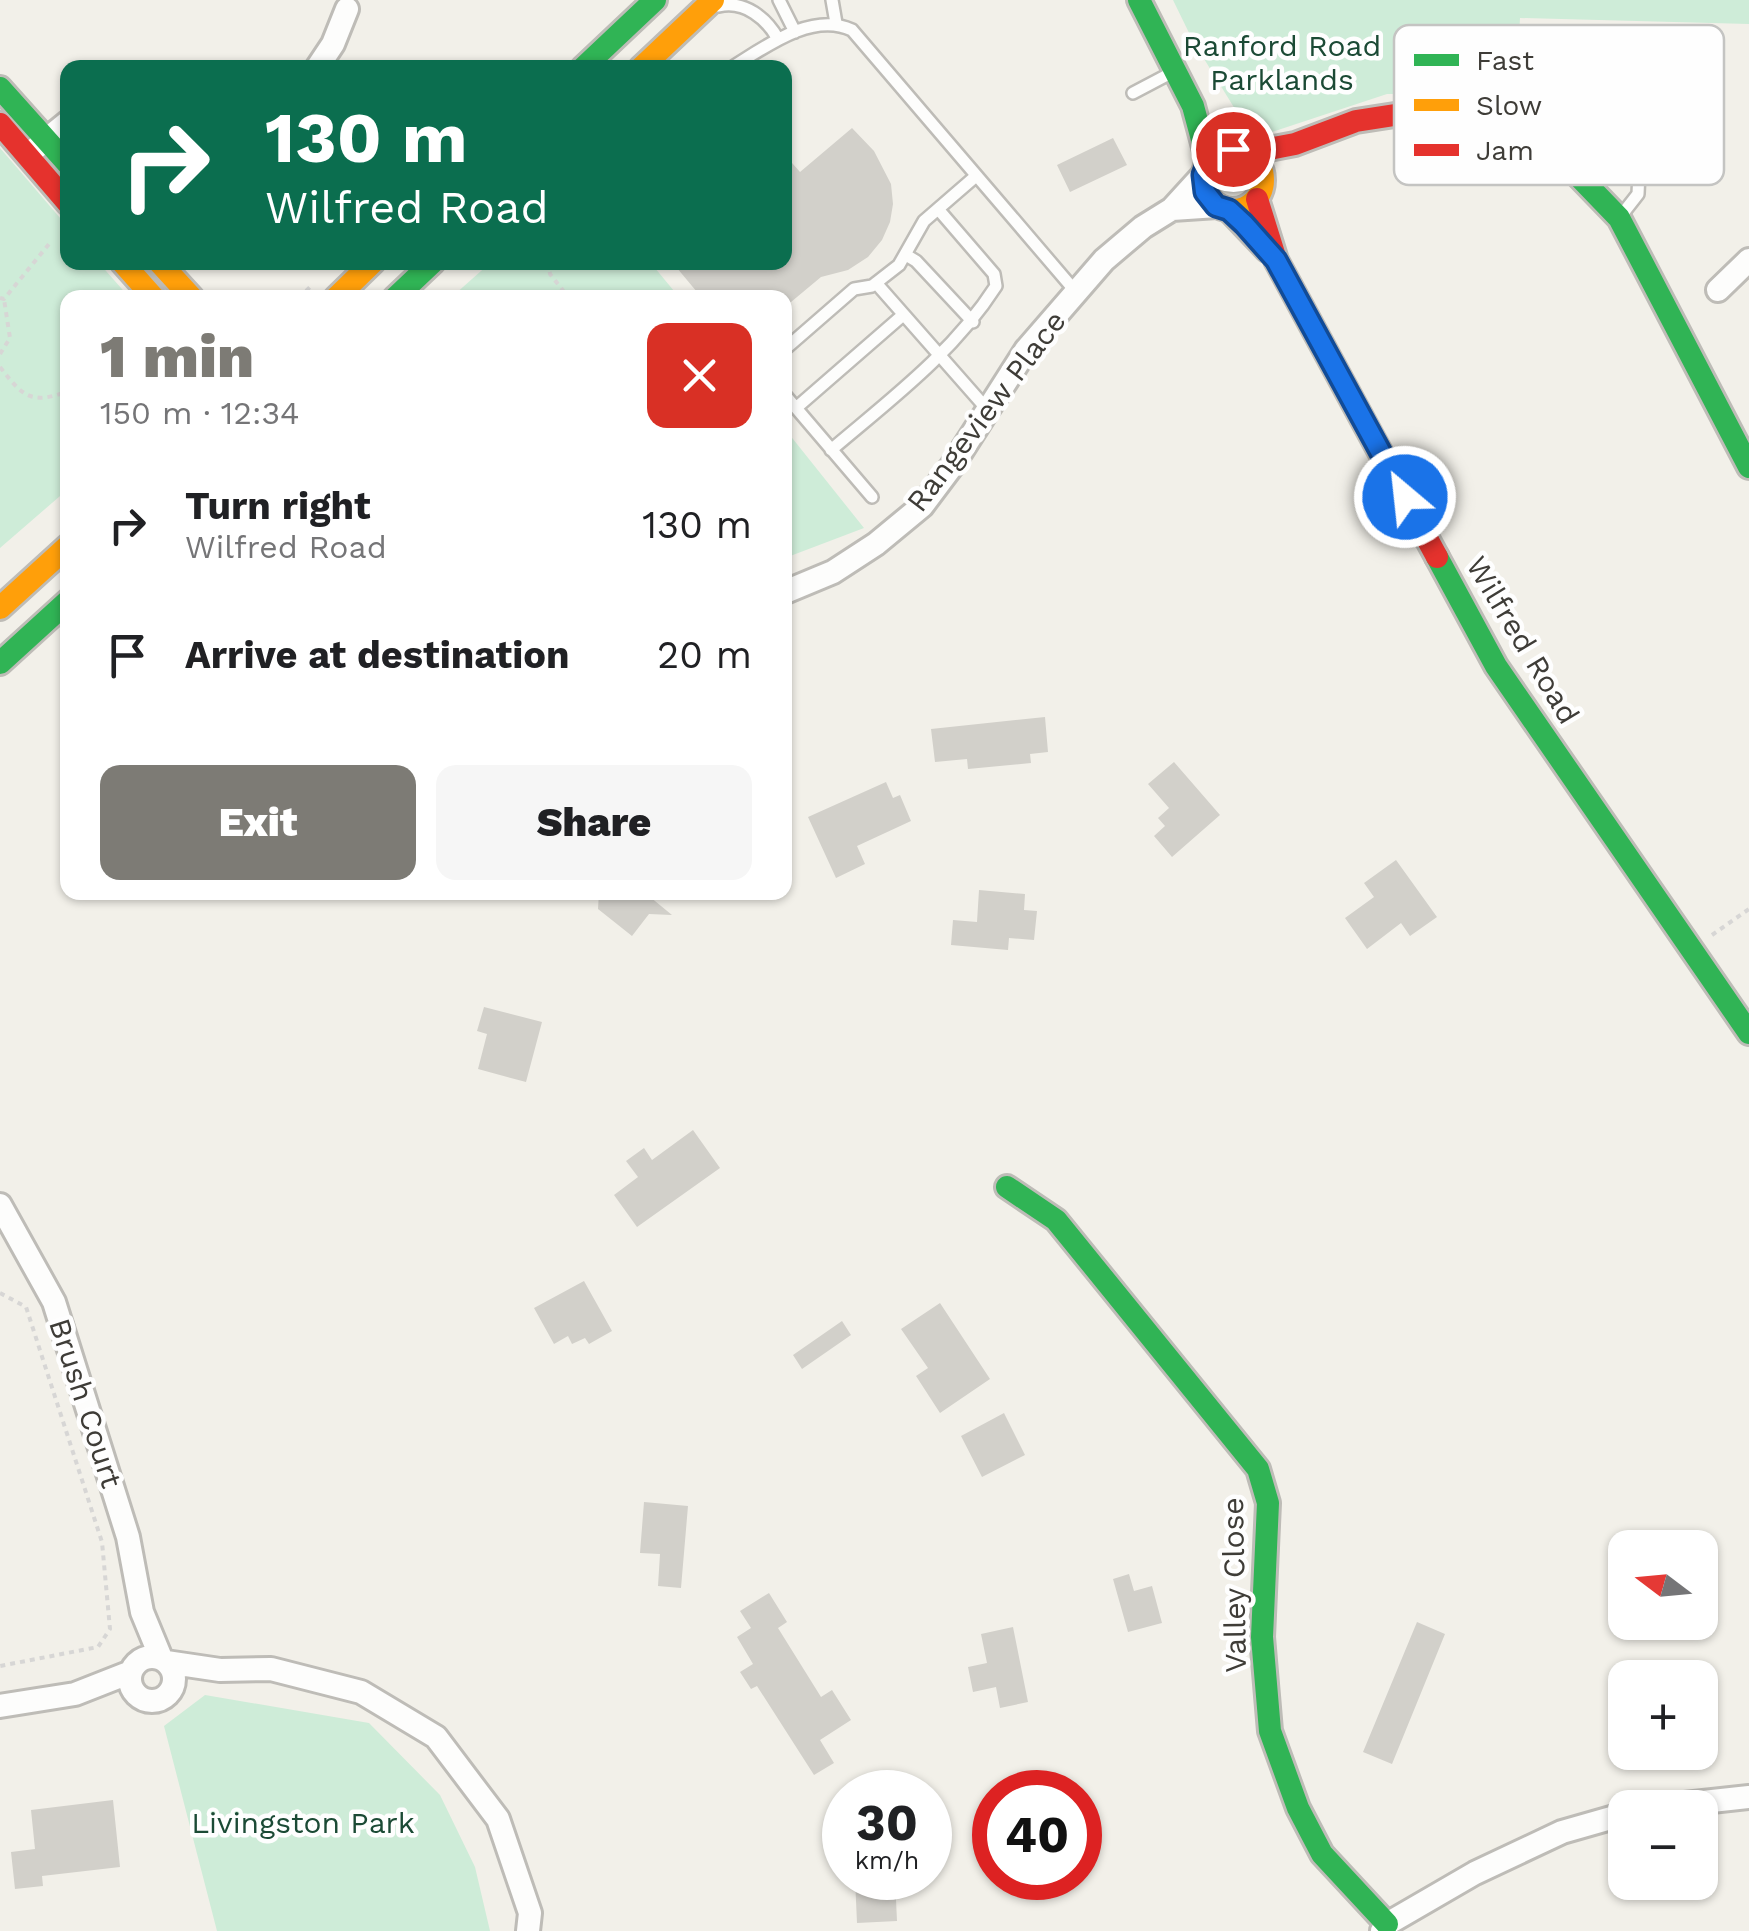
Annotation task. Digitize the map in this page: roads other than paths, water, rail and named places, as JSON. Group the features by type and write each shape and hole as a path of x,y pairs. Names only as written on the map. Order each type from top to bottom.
{"street":[{"path":"591,60 655,0"},
{"name":"Wilfred Road","path":"1139,0 1193,106 1205,168 1205,192 1276,260"},
{"path":"649,60 706,6"},
{"path":"322,60 334,44 347,10"},
{"path":"0,88 60,156"},
{"name":"Wilfred Road","path":"1193,106 1260,165 1260,191 1276,260 1496,666 1749,1032"},
{"path":"1205,168 1215,154 1296,144 1375,116 1394,114"},
{"path":"0,124 60,193"},
{"path":"26,157 60,128"},
{"path":"1172,209 1240,210 1296,144"},
{"name":"Rangeview Place","path":"792,589 876,544 922,506 1026,350 1124,242 1172,209 1205,168"},
{"path":"1587,185 1619,218 1749,468"},
{"path":"1718,290 1749,260"},
{"path":"129,270 147,290"},
{"path":"167,270 185,290"},
{"path":"344,290 365,270"},
{"path":"404,290 425,270"},
{"path":"0,608 60,553"},
{"path":"0,663 60,609"},
{"name":"Valley Close","path":"1007,1186 1056,1220 1258,1469 1268,1502 1262,1637 1270,1731 1298,1808 1322,1854 1385,1928"},
{"name":"Brush Court","path":"0,1204 54,1302 81,1379 128,1537 149,1664"},
{"path":"149,1664 174,1677 169,1694"},
{"path":"140,1698 130,1682 149,1664"},
{"path":"75,1694 149,1664 220,1670 270,1669 361,1692 436,1737 498,1819 530,1912 528,1931"},
{"path":"0,1706 75,1694 150,1702 220,1670"},
{"path":"1718,1800 1749,1797"},
{"path":"1385,1928 1474,1873 1562,1832 1608,1819"}],"lane":[{"path":"779,0 795,32"},
{"path":"832,0 836,22"},
{"path":"706,6 726,2 747,7 768,22 778,39"},
{"path":"744,60 795,32 836,22 852,30 1076,292"},
{"path":"1133,93 1175,72"},
{"path":"792,343 854,290 876,283 899,265 914,234 976,176"},
{"path":"1619,218 1638,194 1640,185"},
{"path":"832,450 940,356 972,322 996,280 938,209"},
{"path":"906,254 972,322"},
{"path":"876,283 986,408"},
{"path":"796,408 903,314"},
{"path":"792,403 872,498"}],"park label":[{"name":"Ranford Road Parklands","path":"1282,62"},
{"name":"Livingston Park","path":"303,1822"}]}
